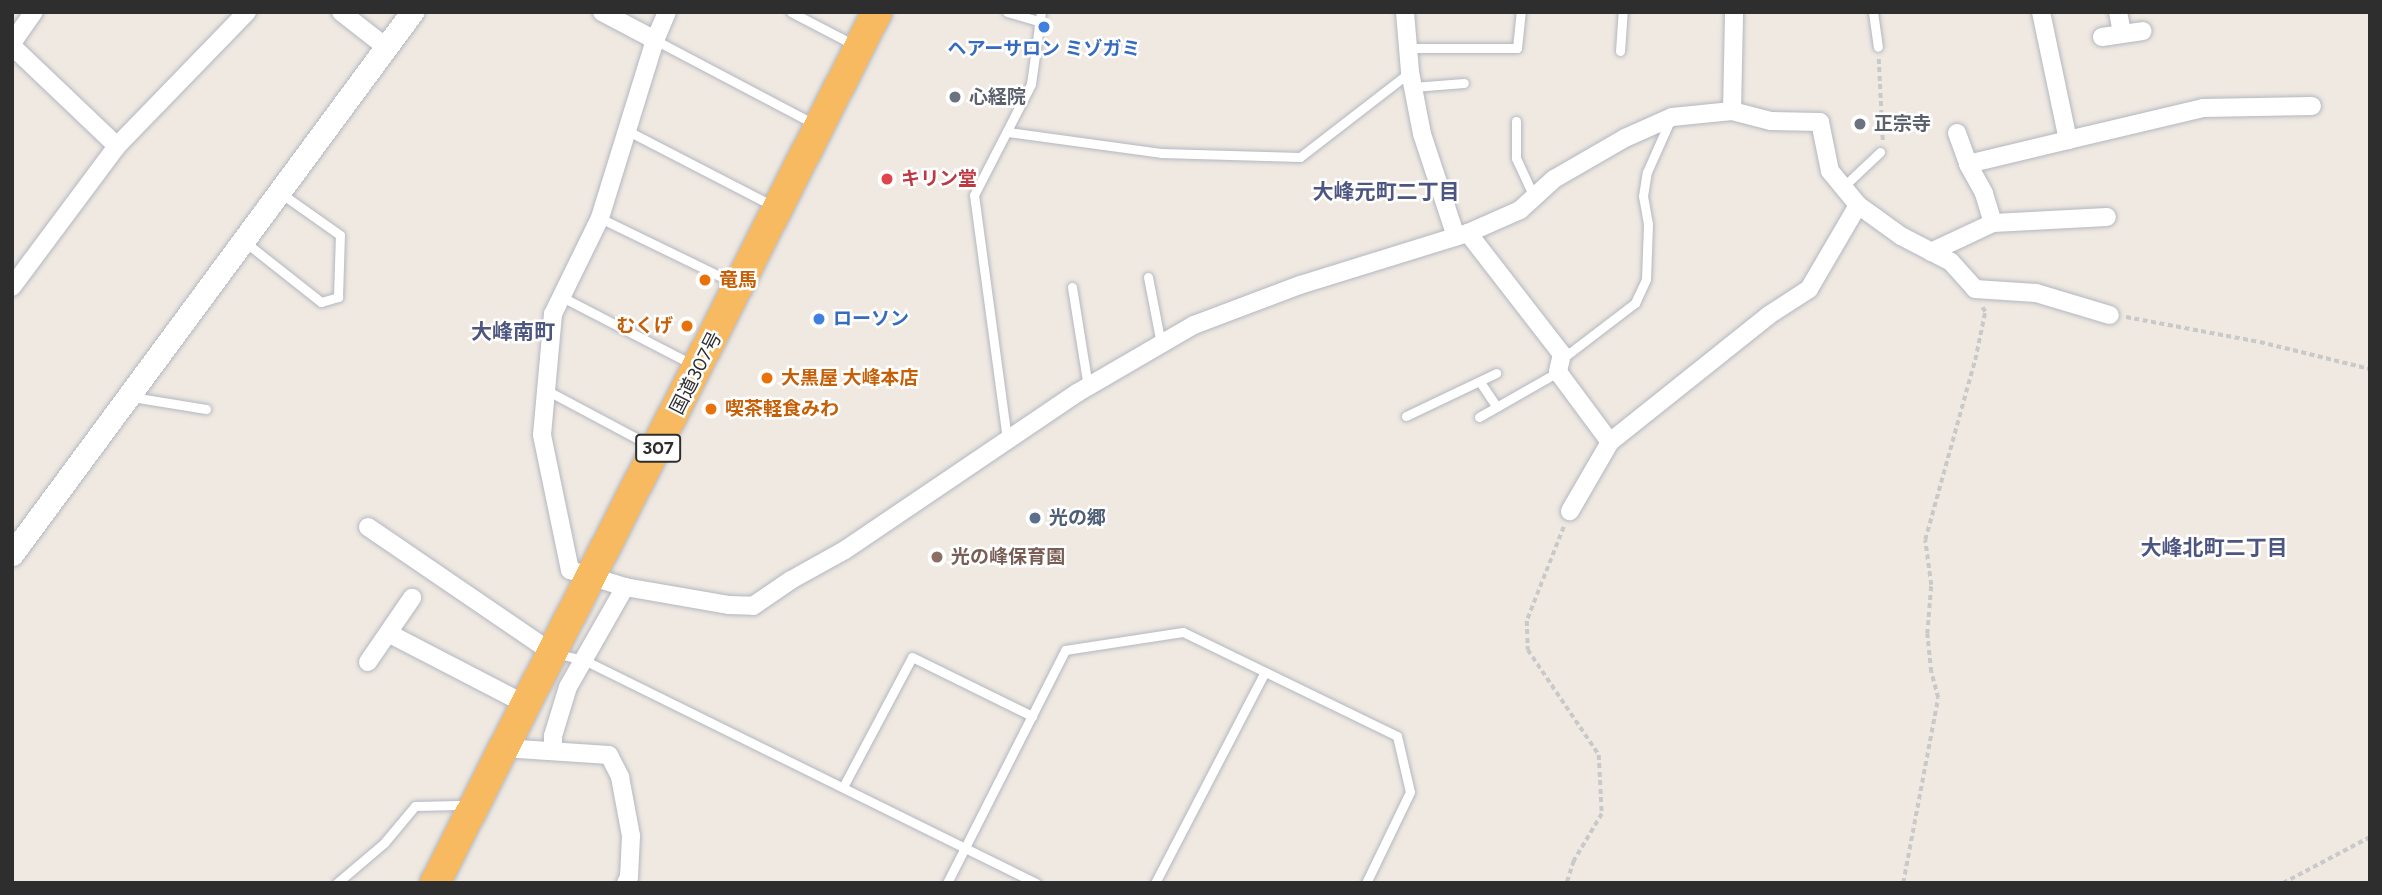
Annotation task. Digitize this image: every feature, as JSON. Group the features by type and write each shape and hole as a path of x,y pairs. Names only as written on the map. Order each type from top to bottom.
{"highway":[{"name":"国道307号","path":"435,883 551,652 592,578 699,368 877,12"}],"street":[{"path":"34,12 12,44 117,146"},
{"path":"12,286 117,146 247,12"},
{"path":"341,12 386,47"},
{"path":"12,554 412,12"},
{"path":"602,12 655,40"},
{"path":"667,12 655,40 600,218 553,314 542,435 570,570 625,587 729,605 753,606 791,580 845,550 1088,387 1194,325 1300,285 1462,235 1520,210 1554,179 1625,138 1672,117 1732,111 1771,121 1821,122 1830,171 1858,205 1901,236 1951,262 1975,289 2036,293 2110,315"},
{"path":"1405,12 1411,79 1422,134 1462,235 1562,354 1560,366 1610,442"},
{"path":"1732,111 1734,12"},
{"path":"2041,12 2068,140"},
{"path":"2118,12 2122,33"},
{"path":"2102,37 2143,31"},
{"path":"1968,164 2203,108 2312,106"},
{"path":"1957,133 1968,164 1984,193 1993,223"},
{"path":"1570,511 1610,442 1769,315 1809,289 1858,205"},
{"path":"1931,252 1993,223 2107,217"},
{"path":"368,527 551,652"},
{"path":"554,751 553,736 568,687 625,587"},
{"path":"368,662 412,598"},
{"path":"388,633 525,705"},
{"path":"503,748 608,755 620,777 631,836 626,883"}],"lane":[{"path":"792,12 861,48"},
{"path":"1007,12 1040,16 1031,84 974,195 1007,439"},
{"path":"1409,48 1517,48 1521,12"},
{"path":"1620,51 1623,12"},
{"path":"1873,12 1878,47"},
{"path":"655,40 821,127"},
{"path":"1008,132 1161,153 1300,157 1411,79 1464,83"},
{"path":"1479,417 1560,366 1635,303 1646,279 1648,224 1643,197 1647,172 1672,117"},
{"path":"1516,121 1516,158 1534,197"},
{"path":"628,131 779,209"},
{"path":"1843,187 1880,152"},
{"path":"243,241 321,302 338,298 340,235 279,192"},
{"path":"600,218 740,286"},
{"path":"1148,277 1161,344"},
{"path":"1072,287 1088,387"},
{"path":"562,297 699,368"},
{"path":"1406,416 1496,373"},
{"path":"1480,382 1497,407"},
{"path":"546,390 657,449"},
{"path":"129,396 206,409"},
{"path":"947,883 1065,650 1183,632 1397,736 1410,792 1366,883"},
{"path":"551,652 584,660 1036,883"},
{"path":"843,787 912,657 1032,716"},
{"path":"1155,883 1265,672"},
{"path":"337,883 384,842 415,806 459,805 470,816"}],"path":[{"path":"1878,47 1884,138 1880,152"},
{"path":"1903,883 1938,698 1931,672 1927,634 1931,585 1925,540 1975,360 1985,312 1975,289"},
{"path":"2110,315 2174,323 2370,369"},
{"path":"1567,883 1574,861 1602,814 1599,755 1528,650 1527,621 1570,511"},
{"path":"2283,883 2370,837"}],"place":[{"name":"ヘアーサロン ミゾガミ","path":"1044,27"},
{"name":"心経院","path":"955,97"},
{"name":"正宗寺","path":"1860,124"},
{"name":"キリン堂","path":"887,179"},
{"name":"竜馬","path":"705,280"},
{"name":"ローソン","path":"819,319"},
{"name":"むくげ","path":"687,326"},
{"name":"大黒屋 大峰本店","path":"767,378"},
{"name":"喫茶軽食みわ","path":"711,409"},
{"name":"光の郷","path":"1035,518"},
{"name":"光の峰保育園","path":"937,557"}],"district":[{"name":"大峰元町二丁目","path":"1386,192"},
{"name":"大峰南町","path":"513,332"},
{"name":"大峰北町二丁目","path":"2214,548"}]}
